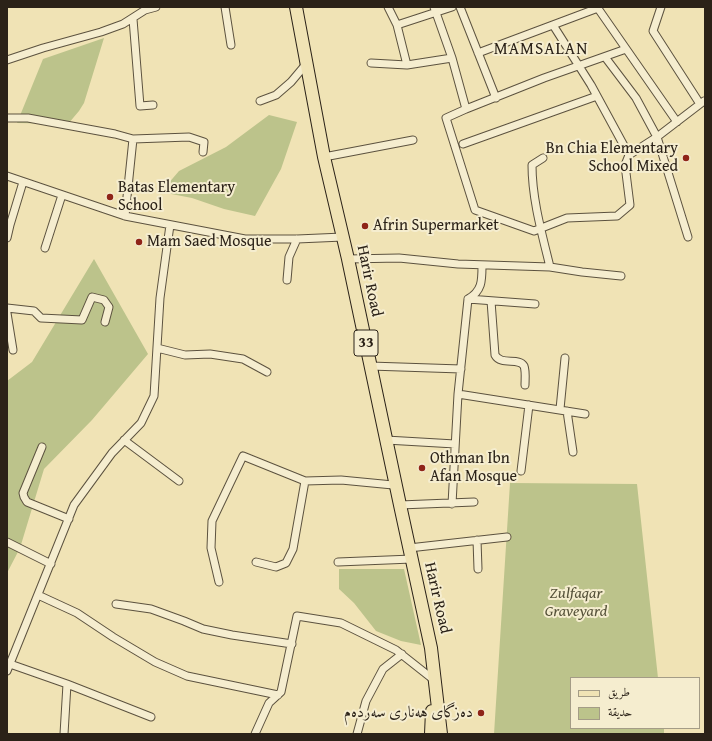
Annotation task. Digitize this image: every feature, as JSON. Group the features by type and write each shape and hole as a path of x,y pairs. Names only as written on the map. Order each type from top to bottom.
{"main road":[{"name":"Harir Road","path":"296,7 324,157 348,259 431,648 434,680"},
{"name":"33","path":"431,734 434,680"},
{"name":"33","path":"434,680 441,734"}],"street":[{"path":"7,60 49,46 101,32 133,19 144,8 156,7"},
{"path":"225,7 231,44"},
{"path":"388,7 397,25 407,65"},
{"path":"397,25 435,10 452,7"},
{"path":"460,7 496,98"},
{"path":"626,49 544,78 446,118 475,210 534,231 567,218 617,216 630,204 625,165 629,156 677,122 702,102 653,31 661,7"},
{"path":"478,54 597,8 677,122"},
{"path":"435,10 452,58 466,109"},
{"path":"133,19 140,106 153,105"},
{"path":"553,25 597,96 629,156"},
{"path":"605,57 636,98 657,136 688,237"},
{"path":"372,63 407,65 452,58"},
{"path":"260,100 276,95 291,82 307,63"},
{"path":"463,144 597,96"},
{"path":"7,118 28,118 133,139 189,137 204,142 203,152"},
{"path":"125,216 133,139"},
{"path":"324,157 413,140"},
{"path":"543,158 532,165 537,211 550,266"},
{"path":"7,176 125,216 245,239 343,237"},
{"path":"7,238 23,182"},
{"path":"45,248 62,195"},
{"path":"151,718 67,684 9,663 74,505 112,453 141,423 154,396 160,298 170,225"},
{"path":"287,280 289,257 297,239"},
{"path":"348,259 399,258 482,266 550,266 582,272 621,276"},
{"path":"468,299 476,294 480,287 482,266"},
{"path":"7,308 34,311 41,318 82,320 92,297 104,300 108,307 105,322"},
{"path":"468,299 535,304"},
{"path":"452,504 458,394 468,299"},
{"path":"491,301 495,355 500,360 519,362 524,366 525,386"},
{"path":"7,313 13,350"},
{"path":"157,348 185,355 210,354 243,359 267,372"},
{"path":"565,358 563,410 573,452"},
{"path":"370,366 461,369"},
{"path":"458,394 584,414"},
{"path":"521,471 529,405"},
{"path":"124,440 179,481"},
{"path":"386,440 456,444"},
{"path":"42,447 23,493 24,497 27,502 69,519"},
{"path":"219,582 211,548 212,521 243,456 305,481 341,480 393,485 395,483"},
{"path":"256,562 276,567 286,563 293,549 305,481"},
{"path":"400,505 474,502"},
{"path":"338,562 410,553 477,540 507,537"},
{"path":"477,540 478,569"},
{"path":"7,542 51,564"},
{"path":"38,595 77,613 155,662 187,676 278,695"},
{"path":"116,604 151,609 203,629 292,644"},
{"path":"255,734 269,703 281,692 297,616 341,623 396,650 434,680"},
{"path":"358,734 366,701 383,669 402,654"},
{"path":"64,734 67,684"}],"green space":[{"path":"104,38 84,103 68,124 17,123 43,59"},
{"path":"269,115 297,122 281,169 255,216 224,209 192,198 161,192 179,171 226,147"},
{"path":"94,259 148,354 92,420 44,469 20,548 7,573 7,381 32,362"},
{"name":"Zulfaqar Graveyard","path":"510,483 637,484 658,677 570,677 570,729 664,729 664,734 494,734"},
{"path":"339,569 404,569 421,645 401,641 376,631 354,603 339,589"}],"place":[{"name":"Bn Chia Elementary School Mixed","path":"686,158"},
{"name":"Batas Elementary School","path":"110,197"},
{"name":"Afrin Supermarket","path":"365,226"},
{"name":"Mam Saed Mosque","path":"139,242"},
{"name":"Othman Ibn Afan Mosque","path":"422,468"},
{"name":"دەزگای هەناری سەردەم","path":"481,713"}],"district":[{"name":"MAMSALAN","path":"541,50"}]}
